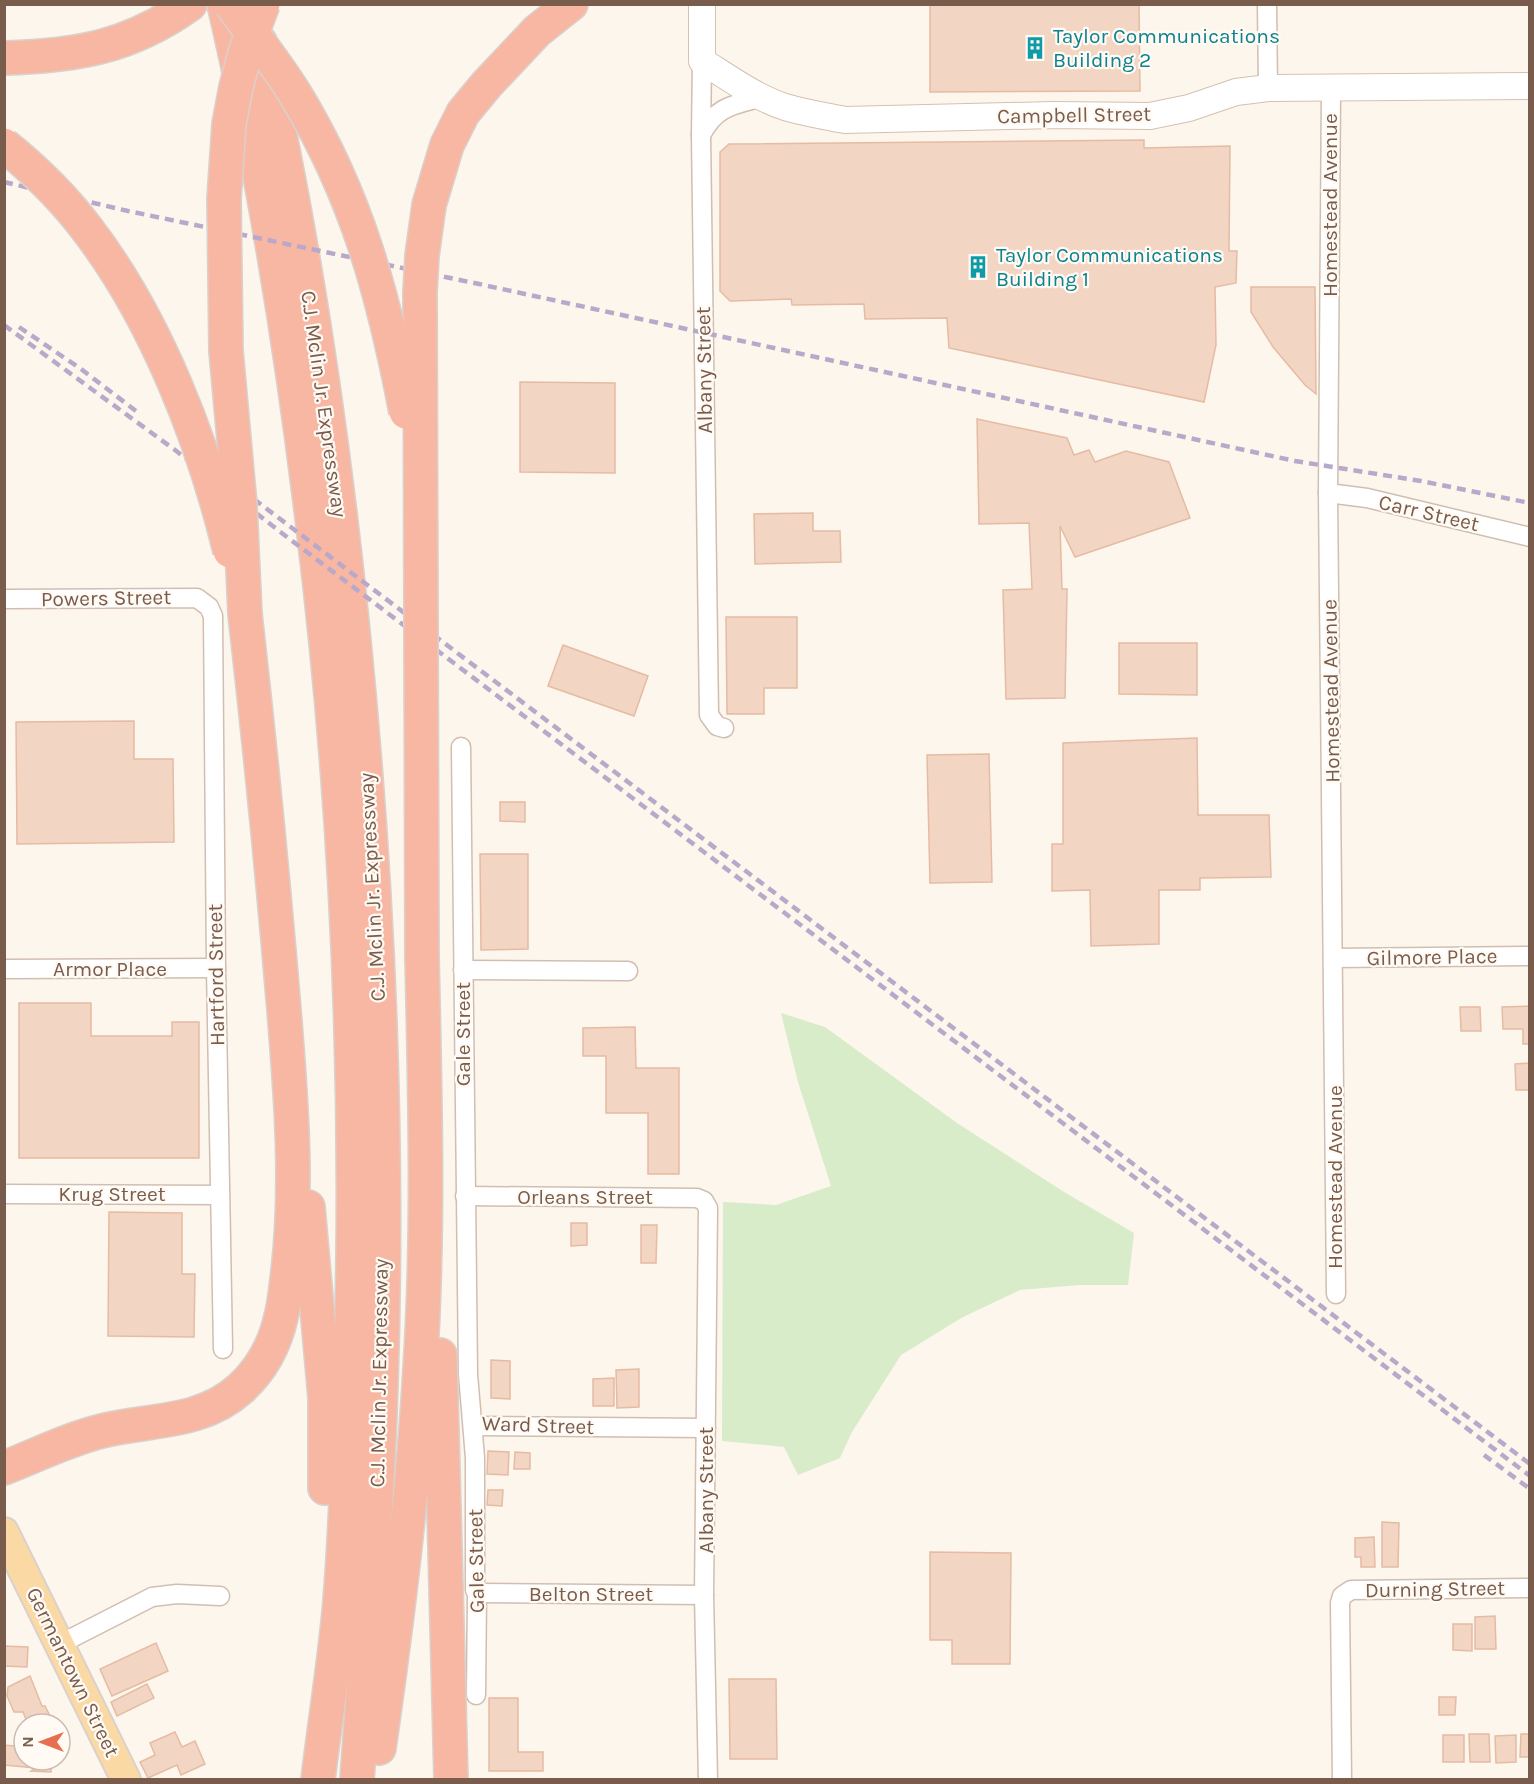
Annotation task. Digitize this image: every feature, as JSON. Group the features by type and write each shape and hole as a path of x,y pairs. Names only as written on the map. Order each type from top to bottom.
{"highway":[{"path":"4,58 47,57 116,44 151,29 190,4"},
{"name":"C.J. Mclin Jr. Expressway","path":"224,4 271,238 304,450 326,627 346,899 352,1048 354,1295 340,1604 326,1715"},
{"path":"231,4 294,92 323,143 368,249 384,303 406,412 420,536"},
{"name":"C.J. Mclin Jr. Expressway","path":"252,4 287,166 326,404 342,529 363,734 371,846 379,986 383,1187 381,1382 366,1778"},
{"path":"4,1468 104,1430 172,1421 216,1406 238,1391 252,1377 272,1345 284,1302 293,1228 291,1096 269,829 245,614 240,505 226,351 224,199 229,124 246,50 263,4"},
{"path":"366,1778 395,1640 411,1499 420,1367 425,1188 420,536 422,256 429,205 447,145 463,113 537,31 571,4"},
{"path":"4,145 55,190 87,228 115,268 141,315 180,400 206,470 245,614"},
{"path":"291,1096 311,1223 325,1398 326,1715 318,1778"},
{"path":"425,1188 439,1282 451,1779"}],"main road":[{"name":"Germantown Street","path":"4,1532 126,1779"}],"street":[{"name":"Albany Street","path":"702,4 701,135 709,715 717,726 724,728"},
{"path":"1267,4 1269,88"},
{"name":"Campbell Street","path":"702,61 763,98 784,107 845,120 1053,115 1150,116 1189,108 1236,92 1269,88 1530,86"},
{"name":"Homestead Avenue","path":"1331,88 1330,467 1328,493 1336,1294"},
{"path":"701,135 707,123 730,105 763,98"},
{"name":"Carr Street","path":"1328,493 1367,498 1530,537"},
{"name":"Powers Street","path":"4,598 189,597 206,603"},
{"name":"Hartford Street","path":"206,603 213,616 216,968 224,1349"},
{"name":"Gale Street","path":"461,747 467,1321"},
{"name":"Gilmore Place","path":"1334,958 1530,956"},
{"name":"Armor Place","path":"4,969 216,968"},
{"path":"463,970 628,971"},
{"name":"Krug Street","path":"4,1194 220,1195"},
{"name":"Orleans Street","path":"465,1196 697,1198 704,1201"},
{"name":"Albany Street","path":"704,1201 708,1208 704,1595 708,1779"},
{"name":"Ward Street","path":"467,1321 468,1374 473,1426 706,1428"},
{"name":"Gale Street","path":"473,1426 475,1590 477,1593 476,1695"},
{"name":"Durning Street","path":"1342,1779 1340,1603 1342,1596 1351,1590 1530,1588"},
{"name":"Belton Street","path":"477,1593 704,1595"},
{"path":"60,1644 152,1597 177,1594 220,1596"}],"green space":[{"path":"781,1013 825,1027 957,1123 1064,1192 1134,1233 1128,1285 1079,1285 1020,1290 963,1317 901,1355 852,1432 840,1458 798,1475 784,1447 722,1441 723,1202 776,1205 831,1186 798,1082"}],"building":[{"name":"Taylor Communications Building 2","path":"930,4 1139,4 1140,91 930,92"},
{"name":"Taylor Communications Building 1","path":"1144,140 1144,148 1230,146 1229,251 1237,251 1236,283 1215,287 1216,345 1204,402 949,348 947,318 865,319 864,304 792,305 791,299 730,301 720,291 720,152 729,144"},
{"path":"1251,287 1315,287 1316,394 1305,385 1273,347 1251,312"},
{"path":"520,382 615,383 615,473 520,472"},
{"path":"977,419 1067,438 1074,455 1089,450 1095,462 1126,451 1169,462 1190,518 1075,557 1060,526 1062,589 1067,589 1065,698 1006,699 1003,590 1032,589 1029,523 979,524"},
{"path":"813,513 813,531 840,531 841,562 755,564 754,514"},
{"path":"726,617 797,617 797,688 764,688 764,714 727,714"},
{"path":"1119,643 1197,643 1197,695 1119,694"},
{"path":"563,645 648,676 634,716 548,686"},
{"path":"134,721 134,759 173,759 174,842 17,844 16,722"},
{"path":"1197,738 1198,815 1269,815 1271,877 1200,878 1200,890 1159,890 1159,944 1091,946 1090,890 1052,891 1052,844 1063,844 1063,743"},
{"path":"989,754 992,882 930,883 927,755"},
{"path":"500,802 525,802 525,822 500,821"},
{"path":"480,854 528,854 528,949 481,950"},
{"path":"19,1003 91,1003 91,1036 172,1036 172,1022 199,1022 199,1158 19,1158"},
{"path":"1530,1006 1530,1044 1523,1044 1523,1029 1503,1029 1502,1007"},
{"path":"1460,1007 1480,1007 1481,1031 1461,1031"},
{"path":"635,1027 636,1068 679,1068 679,1174 648,1174 648,1113 606,1113 606,1056 583,1056 583,1028"},
{"path":"1530,1063 1530,1090 1516,1090 1515,1064"},
{"path":"109,1212 182,1213 182,1274 195,1274 194,1337 108,1336"},
{"path":"571,1223 587,1223 587,1245 571,1246"},
{"path":"641,1225 657,1225 656,1263 641,1263"},
{"path":"491,1360 510,1361 510,1399 491,1398"},
{"path":"639,1369 639,1407 617,1408 616,1370"},
{"path":"614,1378 614,1406 593,1406 593,1379"},
{"path":"488,1451 509,1452 508,1475 487,1474"},
{"path":"515,1452 530,1453 530,1469 514,1469"},
{"path":"488,1490 503,1490 502,1506 487,1505"},
{"path":"1382,1522 1399,1523 1398,1567 1382,1567"},
{"path":"1374,1537 1375,1567 1361,1567 1361,1557 1355,1557 1355,1538"},
{"path":"930,1552 1011,1553 1010,1664 952,1664 952,1640 930,1640"},
{"path":"1495,1616 1496,1649 1475,1649 1475,1617"},
{"path":"1453,1624 1472,1624 1472,1651 1453,1650"},
{"path":"156,1643 168,1671 112,1696 100,1669"},
{"path":"4,1646 28,1647 27,1667 4,1666"},
{"path":"30,1676 42,1706 45,1706 48,1712 14,1712 7,1696 8,1687"},
{"path":"729,1679 776,1679 777,1759 730,1759"},
{"path":"147,1684 154,1698 117,1716 111,1702"},
{"path":"1439,1697 1456,1697 1455,1715 1439,1715"},
{"path":"489,1698 518,1698 518,1752 543,1752 543,1771 489,1771"},
{"path":"175,1732 182,1747 195,1741 205,1764 181,1775 177,1765 148,1778 140,1762 155,1755 150,1743"},
{"path":"1469,1734 1489,1734 1490,1762 1470,1762"},
{"path":"1521,1734 1530,1734 1530,1757 1520,1757"},
{"path":"1443,1735 1464,1735 1464,1762 1443,1762"},
{"path":"1516,1735 1516,1762 1496,1763 1495,1736"},
{"path":"4,1745 12,1746 12,1766 4,1765"}],"railway":[{"path":"4,182 128,211 479,284 1295,461 1421,481 1530,503"},
{"path":"4,325 175,450 1530,1476"},
{"path":"19,327 81,369 136,411"},
{"path":"218,472 1530,1464"},
{"path":"1484,1455 1530,1489"}],"place":[{"name":"Taylor Communications Building 2","path":"1035,48"},
{"name":"Taylor Communications Building 1","path":"978,267"}]}
